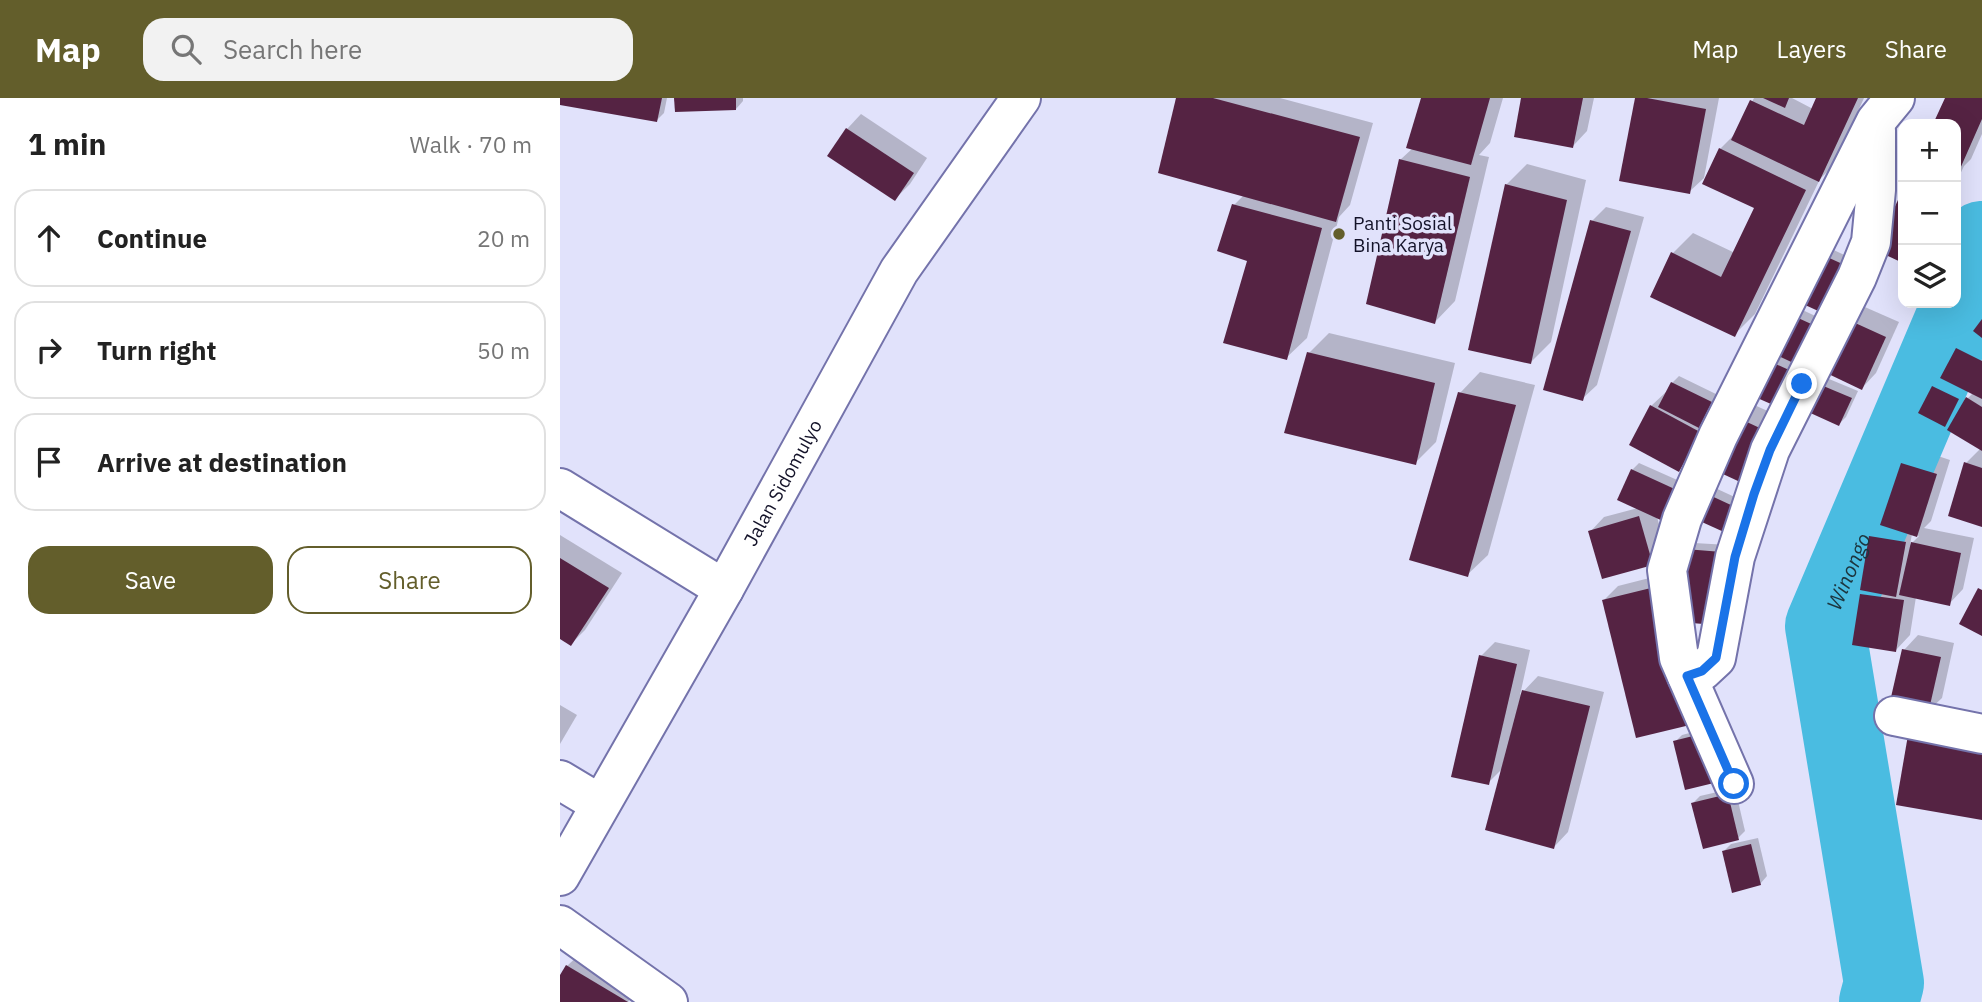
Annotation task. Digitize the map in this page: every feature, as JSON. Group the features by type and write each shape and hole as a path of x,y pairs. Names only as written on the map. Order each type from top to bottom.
{"street":[{"name":"Jalan Sidomulyo","path":"560,876 724,589 899,271 1021,98"},
{"path":"1734,784 1679,658 1668,570 1682,519 1718,436 1885,110"},
{"path":"1687,676 1702,671 1716,658 1735,557 1770,450 1857,277 1871,242 1885,110"},
{"path":"560,488 724,589"},
{"path":"1894,716 1982,734"},
{"path":"560,780 600,804"},
{"path":"560,925 668,1002"}],"building":[{"path":"560,98 662,98 657,122 560,105"},
{"path":"674,98 736,98 736,110 675,112"},
{"path":"1176,98 1213,98 1360,137 1336,222 1158,173"},
{"path":"1421,98 1490,98 1471,165 1406,148"},
{"path":"1521,98 1583,98 1573,148 1514,137"},
{"path":"1635,98 1706,109 1690,194 1619,181"},
{"path":"1763,98 1789,98 1785,108"},
{"path":"1816,98 1858,98 1819,182 1731,140 1750,100 1804,125"},
{"path":"1945,98 1982,98 1982,119 1961,167 1961,119 1935,119"},
{"path":"846,128 914,173 895,201 827,156"},
{"path":"1719,148 1806,190 1735,337 1650,297 1671,252 1721,277 1754,208 1702,184"},
{"path":"1399,159 1470,177 1435,324 1366,304"},
{"path":"1505,184 1567,200 1531,364 1468,350"},
{"path":"1898,200 1898,261 1875,250"},
{"path":"1232,204 1322,228 1287,360 1223,343 1247,261 1217,251"},
{"path":"1590,220 1631,231 1583,401 1543,390"},
{"path":"1814,251 1849,267 1827,315 1792,299"},
{"path":"1785,312 1820,328 1802,367 1768,351"},
{"path":"1842,317 1886,337 1862,390 1818,369"},
{"path":"1982,319 1982,338 1973,331"},
{"path":"1956,348 1982,361 1982,399 1940,378"},
{"path":"1307,352 1435,383 1416,465 1284,433"},
{"path":"1762,358 1798,374 1782,409 1746,393"},
{"path":"1809,380 1852,398 1839,426 1795,406"},
{"path":"1671,382 1712,402 1699,428 1658,407"},
{"path":"1932,386 1959,399 1945,427 1918,413"},
{"path":"1458,392 1516,405 1468,577 1409,560"},
{"path":"1966,397 1982,407 1982,451 1947,430"},
{"path":"1650,405 1700,432 1679,472 1629,445"},
{"path":"1736,417 1775,435 1751,487 1712,469"},
{"path":"1964,462 1982,468 1982,527 1948,516"},
{"path":"1901,463 1937,474 1917,537 1880,525"},
{"path":"1631,469 1679,491 1665,522 1617,500"},
{"path":"1705,493 1746,512 1735,537 1693,518"},
{"path":"1639,516 1653,565 1602,579 1588,531"},
{"path":"1869,536 1906,542 1896,597 1860,590"},
{"path":"1911,542 1961,553 1950,606 1899,595"},
{"path":"1685,549 1722,552 1716,625 1679,622"},
{"path":"560,558 609,588 571,646 560,639"},
{"path":"1655,587 1690,725 1636,738 1602,600"},
{"path":"1978,588 1982,590 1982,636 1959,624"},
{"path":"1860,594 1904,600 1896,652 1852,645"},
{"path":"1902,649 1941,657 1928,714 1889,706"},
{"path":"1479,655 1517,664 1489,785 1451,777"},
{"path":"1522,690 1590,706 1554,849 1485,830"},
{"path":"1705,733 1718,782 1685,790 1673,741"},
{"path":"1908,735 1982,747 1982,820 1896,805"},
{"path":"1728,794 1739,840 1703,849 1691,803"},
{"path":"1751,844 1761,885 1732,893 1722,851"},
{"path":"566,965 628,1002 560,1002 560,975"}],"waterway":[{"name":"Winongo","path":"1879,1002 1884,983 1825,626 1955,320 1982,241"}],"place":[{"name":"Panti Sosial Bina Karya","path":"1339,234"}],"route":[{"path":"1734,784 1687,676 1702,671 1716,658 1718,636 1735,557 1754,494 1770,450 1802,384"}]}
